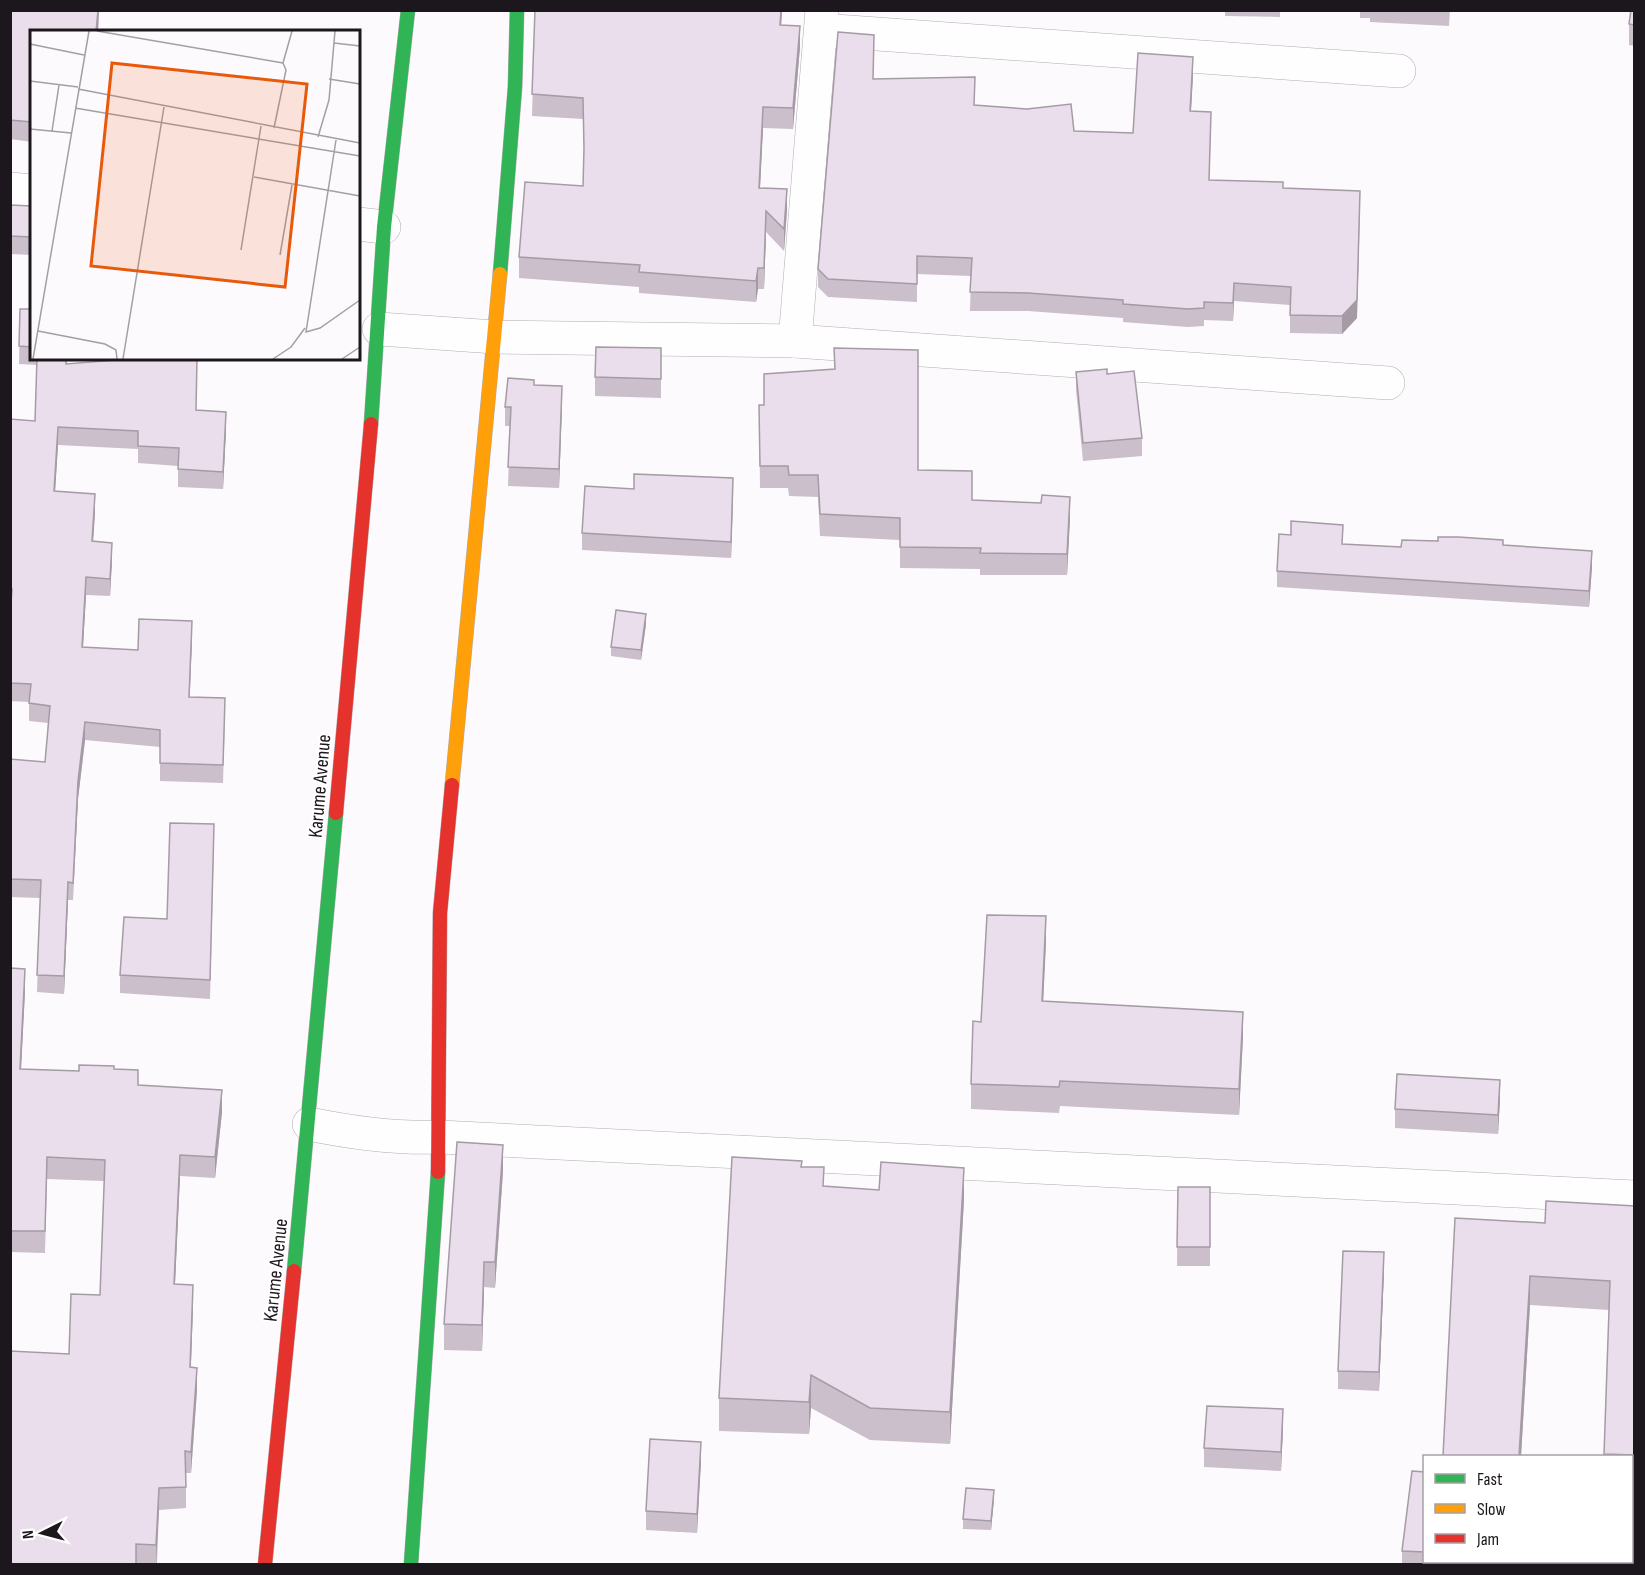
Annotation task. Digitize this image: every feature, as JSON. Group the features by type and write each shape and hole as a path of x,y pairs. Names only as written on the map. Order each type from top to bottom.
{"main road":[{"name":"Karume Avenue","path":"265,1564 392,330 371,225 408,10"},
{"path":"411,1564 427,1138 440,913 495,337 515,87 517,10"}],"street":[{"path":"795,341 822,20 1399,71"},
{"path":"10,189 30,191"},
{"path":"392,330 495,337 795,341 1388,383"},
{"path":"309,1124 355,1134 427,1138 1635,1197"}],"building":[{"path":"10,10 98,10 96,30 30,30 30,122 10,120"},
{"path":"535,10 781,10 780,25 800,26 793,108 763,107 759,188 787,189 784,229 766,211 764,268 758,268 756,281 639,272 640,265 519,257 525,182 583,186 583,98 532,94"},
{"path":"1631,10 1635,10 1635,25 1629,24"},
{"path":"838,32 874,35 873,79 975,77 974,105 1027,109 1071,104 1074,131 1133,133 1138,53 1193,57 1190,111 1211,112 1209,180 1283,182 1283,188 1360,191 1357,300 1342,316 1290,315 1291,287 1234,283 1233,303 1204,302 1204,308 1188,309 1123,304 1123,300 1028,293 970,292 972,258 917,256 917,284 828,279 818,269"},
{"path":"10,205 30,206 30,237 10,236"},
{"path":"20,309 30,309 30,347 19,346"},
{"path":"596,347 661,348 661,379 595,377"},
{"path":"834,348 918,350 918,470 972,471 972,500 1041,503 1042,495 1070,497 1067,554 980,553 981,548 900,547 900,518 820,514 818,475 789,475 788,466 760,466 759,405 764,405 764,374 835,369"},
{"path":"37,360 66,360 66,364 117,360 197,360 196,410 226,412 223,472 178,469 179,448 138,446 138,431 58,427 54,491 95,494 92,541 112,543 110,579 86,577 82,647 138,650 139,619 192,621 189,697 225,698 223,765 160,763 160,730 85,722 78,781 73,883 68,882 64,976 37,975 41,880 10,879 10,759 45,762 50,706 29,703 31,684 10,683 12,589 10,589 10,419 35,421"},
{"path":"1107,369 1107,374 1134,371 1142,438 1083,443 1076,372"},
{"path":"508,378 534,380 534,385 562,386 559,469 508,467 511,407 505,407"},
{"path":"634,474 733,478 731,542 582,533 585,486 634,489"},
{"path":"1291,521 1343,525 1342,544 1401,547 1402,540 1438,541 1438,537 1458,537 1503,540 1503,545 1592,551 1589,591 1277,571 1279,534 1291,535"},
{"path":"616,610 646,614 641,650 611,647"},
{"path":"170,823 214,824 210,980 120,975 124,917 167,919"},
{"path":"987,915 1046,916 1042,1001 1243,1012 1239,1089 1060,1081 1059,1087 971,1084 973,1021 981,1022"},
{"path":"10,968 25,969 20,1069 79,1071 79,1065 114,1066 114,1069 138,1070 138,1085 222,1090 215,1157 180,1155 174,1284 193,1285 190,1367 197,1368 191,1452 185,1451 186,1487 159,1488 156,1545 136,1544 136,1564 10,1564 10,1351 69,1354 71,1294 100,1295 105,1160 47,1157 45,1231 11,1231 10,1235"},
{"path":"1397,1074 1500,1080 1498,1115 1395,1109"},
{"path":"457,1142 503,1145 495,1262 484,1262 482,1325 444,1324"},
{"path":"732,1157 802,1161 801,1167 824,1167 823,1186 879,1190 881,1162 964,1168 950,1412 870,1408 811,1375 809,1402 719,1398"},
{"path":"1178,1187 1210,1187 1210,1247 1177,1247"},
{"path":"1546,1201 1635,1206 1635,1455 1604,1454 1610,1281 1530,1276 1519,1455 1443,1455 1455,1218 1545,1223"},
{"path":"1343,1251 1384,1252 1379,1372 1338,1371"},
{"path":"1207,1406 1283,1409 1281,1452 1204,1448"},
{"path":"650,1439 701,1442 697,1514 646,1511"},
{"path":"1412,1471 1423,1472 1423,1552 1402,1551"},
{"path":"966,1488 994,1490 991,1521 963,1519"}],"traffic: fast":[{"path":"371,424 384,227 408,10"},
{"path":"500,274 515,87 517,10"},
{"path":"294,1271 336,813"},
{"path":"411,1564 438,1172"}],"traffic: slow":[{"path":"452,785 500,274"}],"traffic: jam":[{"path":"336,813 371,424"},
{"path":"438,1172 440,913 452,785"},
{"path":"265,1564 294,1271"}]}
